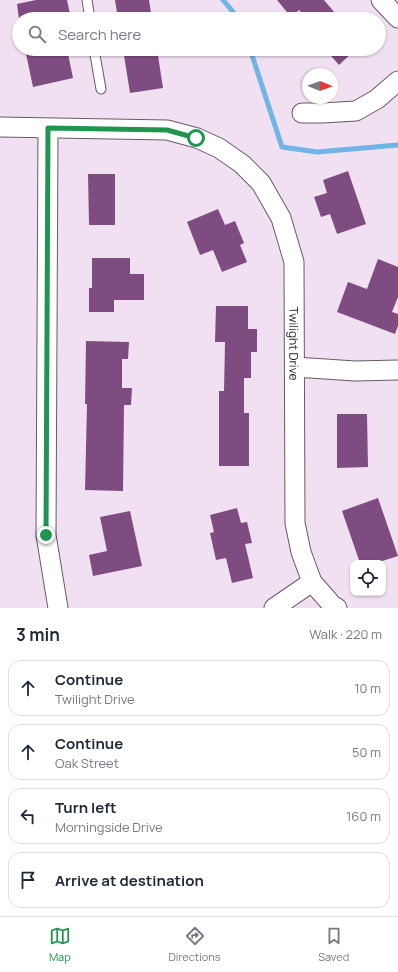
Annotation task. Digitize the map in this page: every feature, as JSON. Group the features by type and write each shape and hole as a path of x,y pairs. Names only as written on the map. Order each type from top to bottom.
{"street":[{"path":"381,0 398,18"},
{"path":"302,113 356,111 377,98 398,81"},
{"name":"Twilight Drive","path":"0,127 167,130 196,138 219,148 242,164 261,183 281,218 294,262 295,523 301,552 312,582 337,608"},
{"path":"48,128 46,535 58,608"},
{"path":"295,367 355,371 398,370"},
{"path":"274,608 312,582"}],"lane":[{"path":"87,0 89,12"},
{"path":"95,56 101,89"}],"building":[{"path":"36,0 67,0 70,12 18,12 17,4"},
{"path":"115,0 149,0 151,12 117,12"},
{"path":"277,0 324,0 334,12 301,12 299,10 297,12 287,12"},
{"path":"26,56 68,56 73,78 33,87"},
{"path":"124,56 158,56 163,88 130,93"},
{"path":"331,56 349,56 339,65"},
{"path":"348,171 366,224 337,234 330,214 321,217 314,197 327,193 323,180"},
{"path":"88,174 115,174 115,225 89,225"},
{"path":"218,209 225,225 235,221 244,243 240,245 247,262 222,272 213,250 200,255 187,222"},
{"path":"92,258 130,258 130,274 144,274 144,300 114,300 114,312 89,312 89,288 92,288"},
{"path":"378,259 398,267 398,297 392,312 398,314 398,326 395,334 337,312 348,282 367,289"},
{"path":"216,306 248,306 248,329 257,329 257,352 251,352 251,378 244,378 244,413 249,413 249,466 219,466 219,391 224,391 225,342 215,342"},
{"path":"86,341 129,342 128,359 122,359 122,388 132,388 131,405 124,405 123,491 85,490 87,404 85,404"},
{"path":"337,414 367,414 368,467 337,468"},
{"path":"378,498 398,556 385,560 359,560 342,511"},
{"path":"237,508 241,523 247,522 252,543 245,544 253,578 232,583 226,558 216,560 210,533 214,532 210,515"},
{"path":"130,511 142,566 93,576 89,555 107,551 100,517"}],"waterway":[{"path":"223,0 233,12"},
{"path":"252,56 282,147 317,152 398,145"}],"route":[{"path":"46,535 48,128 167,130 196,138"}]}
